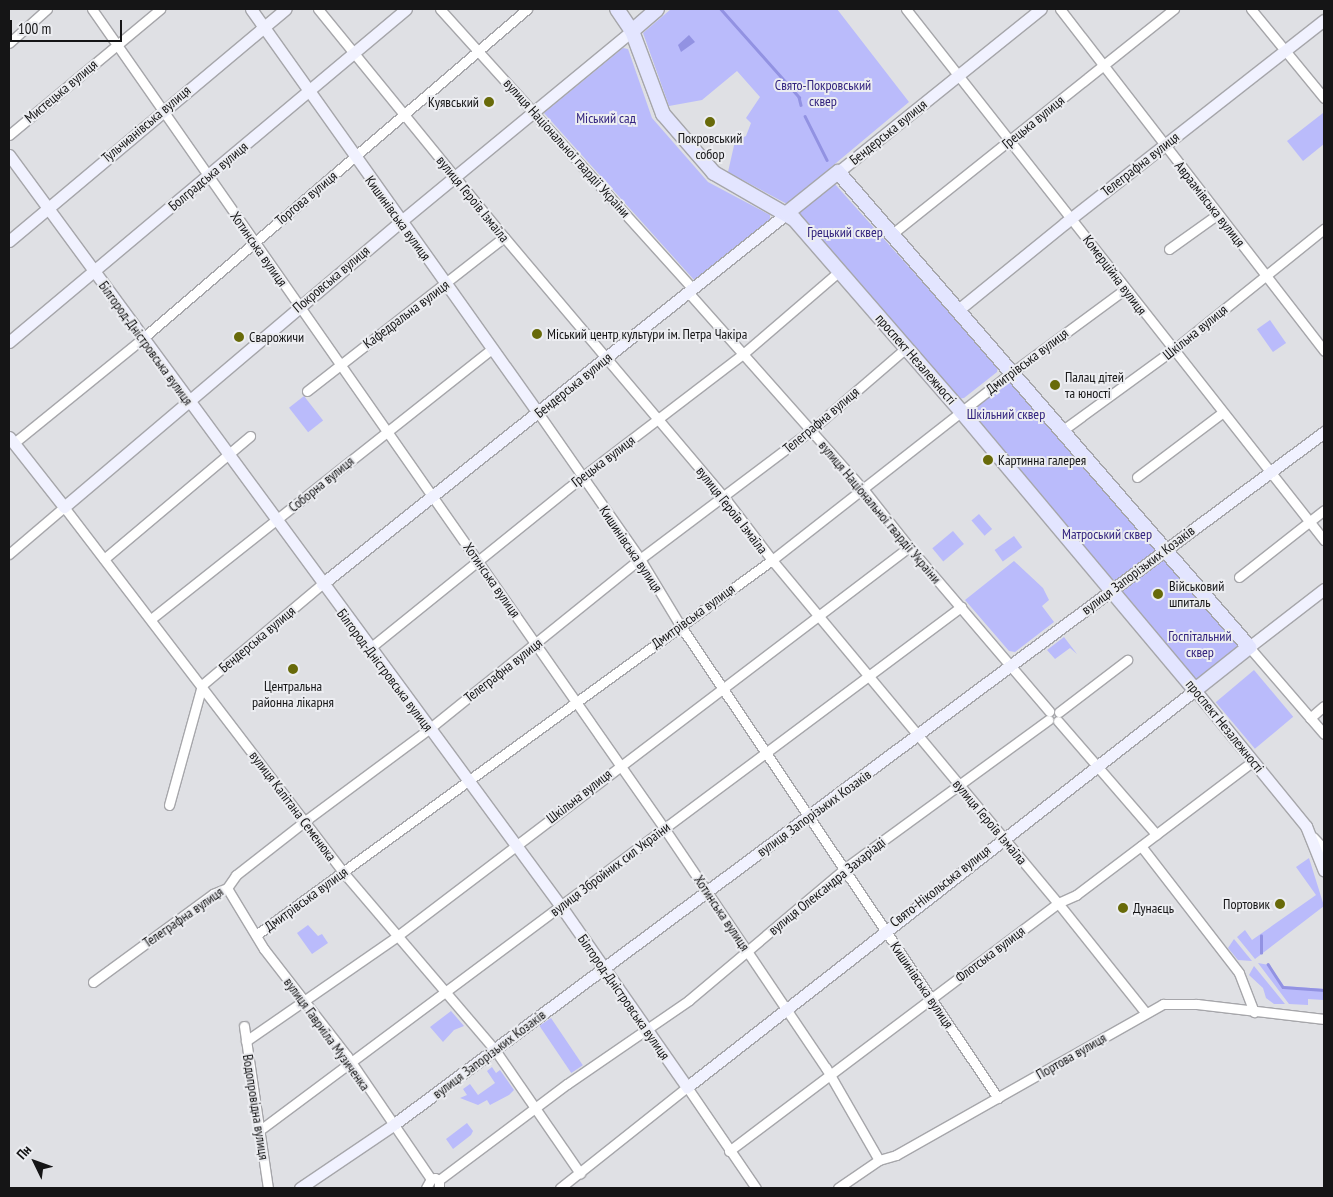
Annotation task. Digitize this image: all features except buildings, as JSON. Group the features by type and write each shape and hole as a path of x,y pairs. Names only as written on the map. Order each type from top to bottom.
{"main road":[{"name":"Кишинівська вулиця","path":"251,9 400,222 447,283 539,414"},
{"name":"Тульчианівська вулиця","path":"9,241 161,111 285,9"},
{"name":"Болградська вулиця","path":"9,342 95,273 406,9"},
{"name":"проспект Незалежності","path":"617,9 632,31 663,114 714,173 787,213 906,348 1112,590 1253,761 1313,837 1324,871"},
{"name":"Покровська вулиця","path":"64,507 454,176 657,9"},
{"name":"Бендерська вулиця","path":"322,584 539,414 605,358 1041,9"},
{"name":"Телеграфна вулиця","path":"958,310 1071,218 1164,146 1282,46 1324,20"},
{"name":"Білгород-Дністровська вулиця","path":"9,155 560,906 687,1087"},
{"path":"838,172 1250,647"},
{"name":"вулиця Запорізьких Козаків","path":"300,1188 393,1125 495,1050 1324,432"},
{"name":"вулиця Капітана Семенюка","path":"12,440 64,507"},
{"name":"Свято-Нікольська вулиця","path":"687,1087 885,929 1324,589"}],"street":[{"path":"9,43 46,9"},
{"name":"Хотинська вулиця","path":"92,9 161,111 341,364 386,432 479,561 664,828 830,1074 879,1160"},
{"name":"Мистецька вулиця","path":"9,135 160,9"},
{"name":"вулиця Героїв Ізмаїла","path":"318,9 406,114 504,237 605,358 660,419 724,497 772,560 1058,903 1145,1012"},
{"name":"вулиця Національної гвардії України","path":"440,9 535,110 691,290 743,354 864,490 909,547 1011,666 1049,715"},
{"name":"Торгова вулиця","path":"12,440 143,338 527,9"},
{"name":"Авраамівська вулиця","path":"1060,9 1265,275 1320,339 1324,351"},
{"name":"Грецька вулиця","path":"892,234 1174,9"},
{"path":"1251,9 1324,98"},
{"name":"Комерційна вулиця","path":"909,10 957,76 1324,540"},
{"path":"1169,249 1218,214"},
{"name":"Шкільна вулиця","path":"1063,430 1173,350 1324,229"},
{"name":"Кафедральна вулиця","path":"307,391 504,237"},
{"name":"Грецька вулиця","path":"370,648 582,477 743,354 836,274"},
{"name":"Дмитрівська вулиця","path":"256,935 466,780 772,560 864,490 961,411 1125,289"},
{"name":"Телеграфна вулиця","path":"93,982 213,894 227,888 236,875 429,729 537,644 640,559 811,430 906,348"},
{"name":"Соборна вулиця","path":"151,619 492,349"},
{"path":"1137,477 1222,413"},
{"name":"Кишинівська вулиця","path":"539,414 640,559 680,625 998,1098"},
{"path":"104,558 250,436"},
{"name":"Покровська вулиця","path":"9,554 64,507"},
{"name":"вулиця Капітана Семенюка","path":"64,507 202,685 343,872 396,937 495,1050 580,1173"},
{"path":"1238,577 1324,510"},
{"name":"Шкільна вулиця","path":"246,1041 305,1002 396,937 515,847 620,764 909,547"},
{"name":"Бендерська вулиця","path":"202,685 322,584"},
{"name":"вулиця Збройних сил України","path":"260,1130 352,1064 868,675 961,608"},
{"path":"1250,647 1324,734"},
{"path":"1049,715 1059,716 1127,660"},
{"path":"169,805 202,685"},
{"path":"1310,718 1324,706"},
{"name":"вулиця Олександра Захаріаді","path":"433,1184 646,1029 689,1000 748,951 787,915 1049,715"},
{"path":"1059,716 1096,766 1156,834"},
{"name":"Флотська вулиця","path":"729,1151 930,998 1058,903 1076,895 1253,761"},
{"name":"проспект Незалежності","path":"1313,837 1324,849"},
{"path":"1141,846 1239,973 1254,1012"},
{"name":"вулиця Гавриїла Музиченка","path":"227,888 256,935 352,1064 433,1184"},
{"name":"Портова вулиця","path":"838,1188 879,1160 896,1155 1162,1004 1177,1002 1324,1019"},
{"name":"Водопровідна вулиця","path":"244,1026 268,1188"},
{"name":"Білгород-Дністровська вулиця","path":"687,1087 756,1188"},
{"name":"Свято-Нікольська вулиця","path":"560,1188 687,1087"}],"green space":[{"name":"Свято-Покровський сквер","path":"671,9 837,9 909,102 787,204 728,172 735,141 746,136 751,123 746,118 760,97 737,71 702,100 669,106 643,33"},
{"name":"Міський сад","path":"623,48 628,49 652,118 708,182 770,215 770,219 695,281 544,113"},
{"path":"1323,113 1324,144 1303,161 1287,141"},
{"name":"Грецький сквер","path":"834,183 998,367 997,372 964,398 958,399 797,214"},
{"path":"1270,320 1286,343 1273,352 1257,329"},
{"name":"Матроський сквер","path":"1012,372 1056,435 1155,550 1115,582 961,411"},
{"path":"304,396 323,420 308,432 289,408"},
{"path":"979,514 992,529 985,536 971,521"},
{"path":"953,531 964,544 943,561 932,548"},
{"path":"1014,536 1022,547 1003,561 995,550"},
{"name":"Госпітальний сквер","path":"1163,559 1240,648 1198,682 1121,592 1121,589"},
{"path":"1014,561 1043,588 1049,600 1042,606 1054,622 1015,652 1009,651 965,600"},
{"path":"1064,637 1077,654 1070,648 1055,659 1047,650"},
{"path":"1254,670 1293,717 1255,749 1216,702"},
{"path":"1309,858 1324,906 1255,959 1237,937 1245,930 1252,940 1316,895 1296,867"},
{"path":"308,925 318,936 322,934 328,943 312,954 297,933"},
{"path":"1234,939 1252,961 1238,960 1228,948"},
{"path":"1258,963 1269,965 1284,986 1324,989 1324,1000 1308,999 1308,1005 1289,1004"},
{"path":"1254,966 1285,1004 1274,1004 1266,998 1263,988 1249,975"},
{"path":"451,1011 464,1026 454,1030 443,1042 430,1027"},
{"path":"551,1018 583,1065 571,1073 539,1026"},
{"path":"492,1067 496,1073 500,1070 514,1090 509,1095 490,1105 487,1100 478,1105 460,1098 467,1095 463,1089 470,1084 478,1095 495,1083 487,1071"},
{"path":"467,1123 473,1131 471,1135 453,1149 446,1139"}],"shaded area":[{"path":"689,35 695,42 681,52 678,45"}],"waterway":[{"path":"721,9 799,97 801,105"},
{"path":"805,116 827,160"},
{"path":"1261,936 1261,953"},
{"path":"1268,964 1283,987 1324,990"}],"place":[{"name":"Куявський","path":"489,102"},
{"name":"Покровський собор","path":"710,122"},
{"name":"Міський центр культури ім. Петра Чакіра","path":"537,334"},
{"name":"Сварожичи","path":"239,337"},
{"name":"Палац дітей та юності","path":"1055,385"},
{"name":"Картинна галерея","path":"988,460"},
{"name":"Військовий шпиталь","path":"1158,594"},
{"name":"Центральна районна лікарня","path":"293,669"},
{"name":"Портовик","path":"1280,904"},
{"name":"Дунаєць","path":"1123,908"}],"park label":[{"name":"Шкільний сквер","path":"1006,414"}]}
